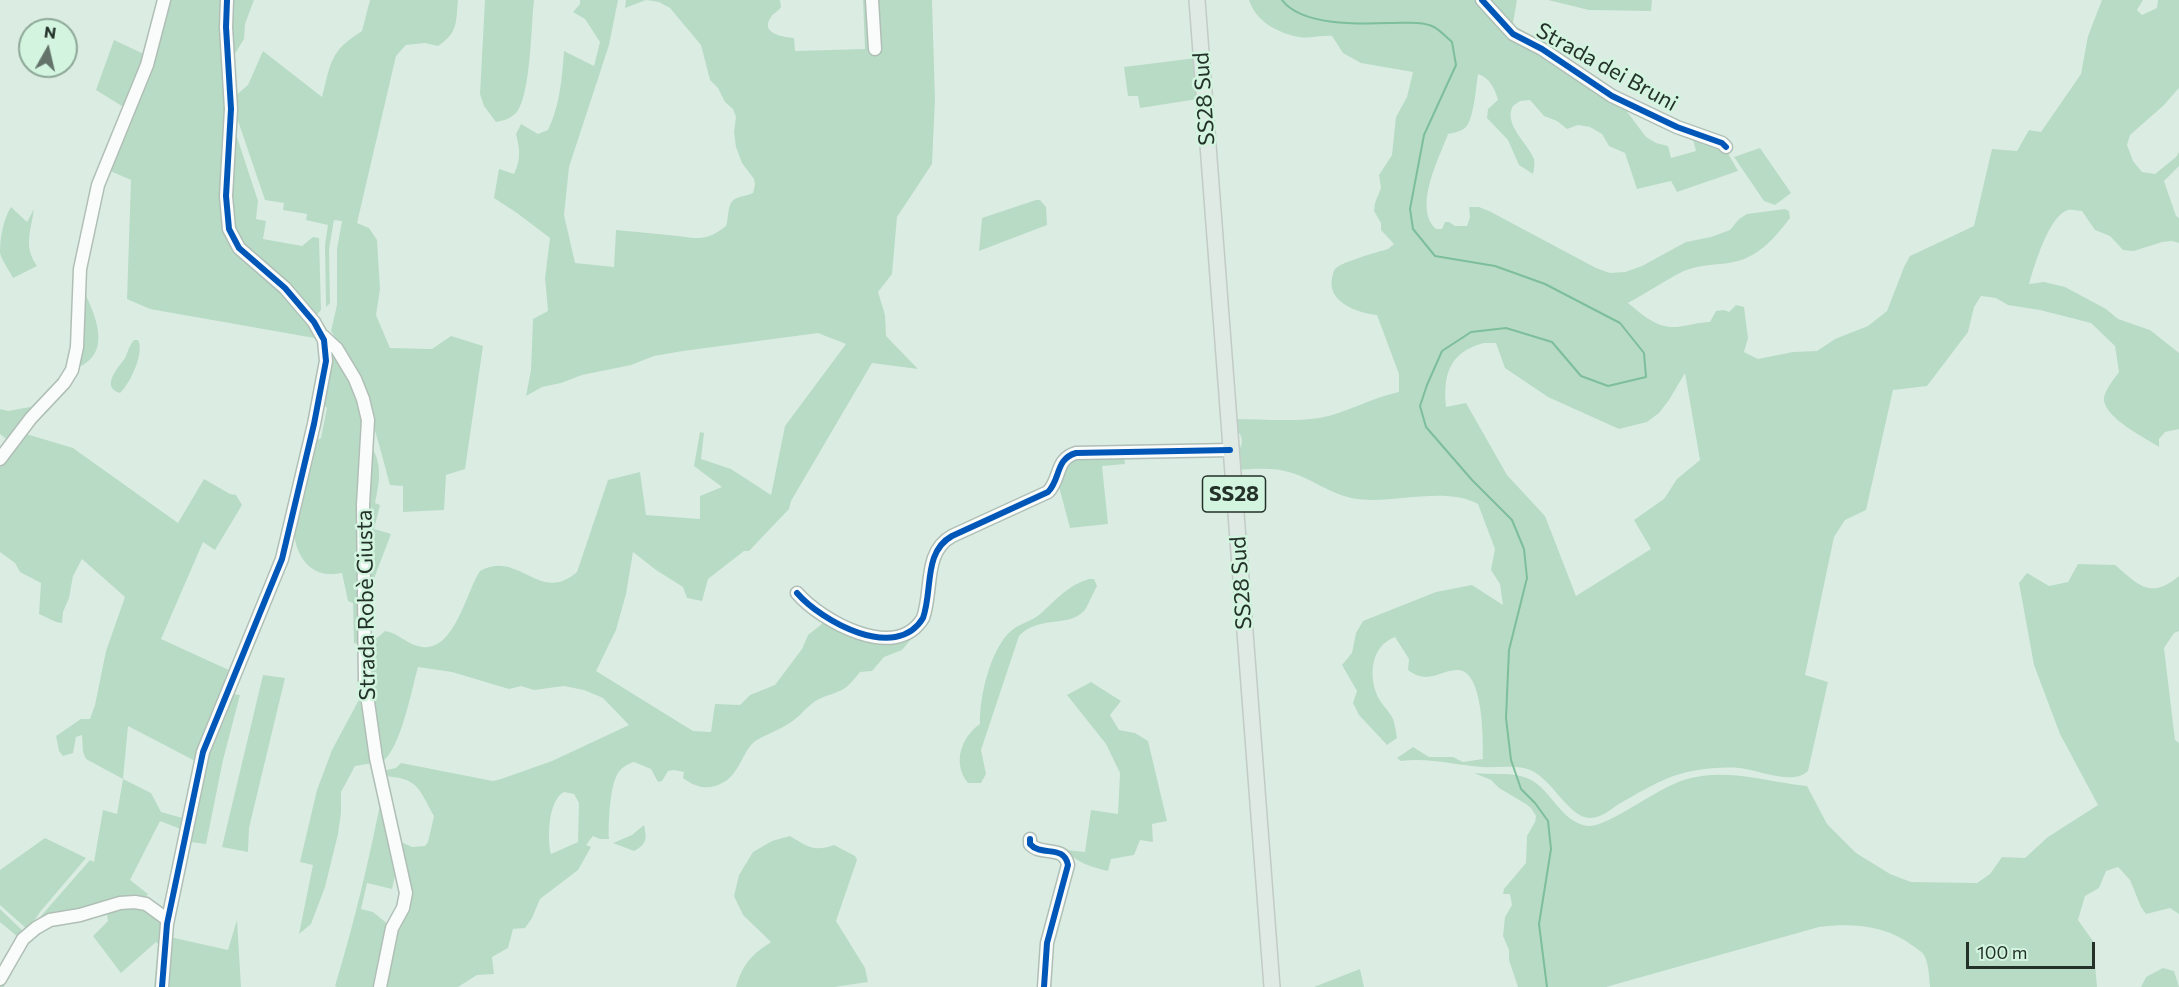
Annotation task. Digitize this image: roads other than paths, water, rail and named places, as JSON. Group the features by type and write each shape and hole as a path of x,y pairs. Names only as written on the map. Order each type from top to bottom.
{"main road":[{"name":"SS28 Sud","path":"1197,0 1272,987"}],"street":[{"path":"0,459 31,418 64,383 72,370 77,347 80,269 98,185 147,65 164,0"},
{"name":"Strada Robè Giusta","path":"227,0 226,27 231,109 226,203 229,229 237,246 289,292 323,336 335,346 355,379 368,420 363,505 364,681 376,758 406,893 403,908 392,928 380,987"},
{"path":"872,0 875,49"},
{"name":"Strada dei Bruni","path":"1482,0 1513,34 1539,47 1612,96 1677,127 1722,143 1726,147"},
{"path":"162,987 168,920 205,748 279,567 287,542 326,364 323,336"},
{"path":"797,593 814,609 855,632 879,637 899,635 917,625 923,618 933,560 940,545 952,536 1045,494 1053,487 1061,463 1069,455 1230,450"},
{"path":"1030,838 1030,844 1034,848 1062,853 1068,865 1047,943 1044,987"},
{"path":"0,979 20,942 48,921 120,903 135,902 146,904 168,920"}],"waterway":[{"path":"1282,0 1291,9 1304,15 1334,22 1429,25 1452,42 1456,65 1424,135 1410,209 1413,229 1435,256 1495,266 1545,284 1620,323 1644,353 1646,377 1608,386 1581,376 1552,342 1506,328 1471,332 1442,351 1420,406 1426,427 1472,480 1512,520 1524,549 1527,578 1509,650 1506,718 1511,760 1521,789 1548,821 1551,849 1539,924 1547,987"}]}
